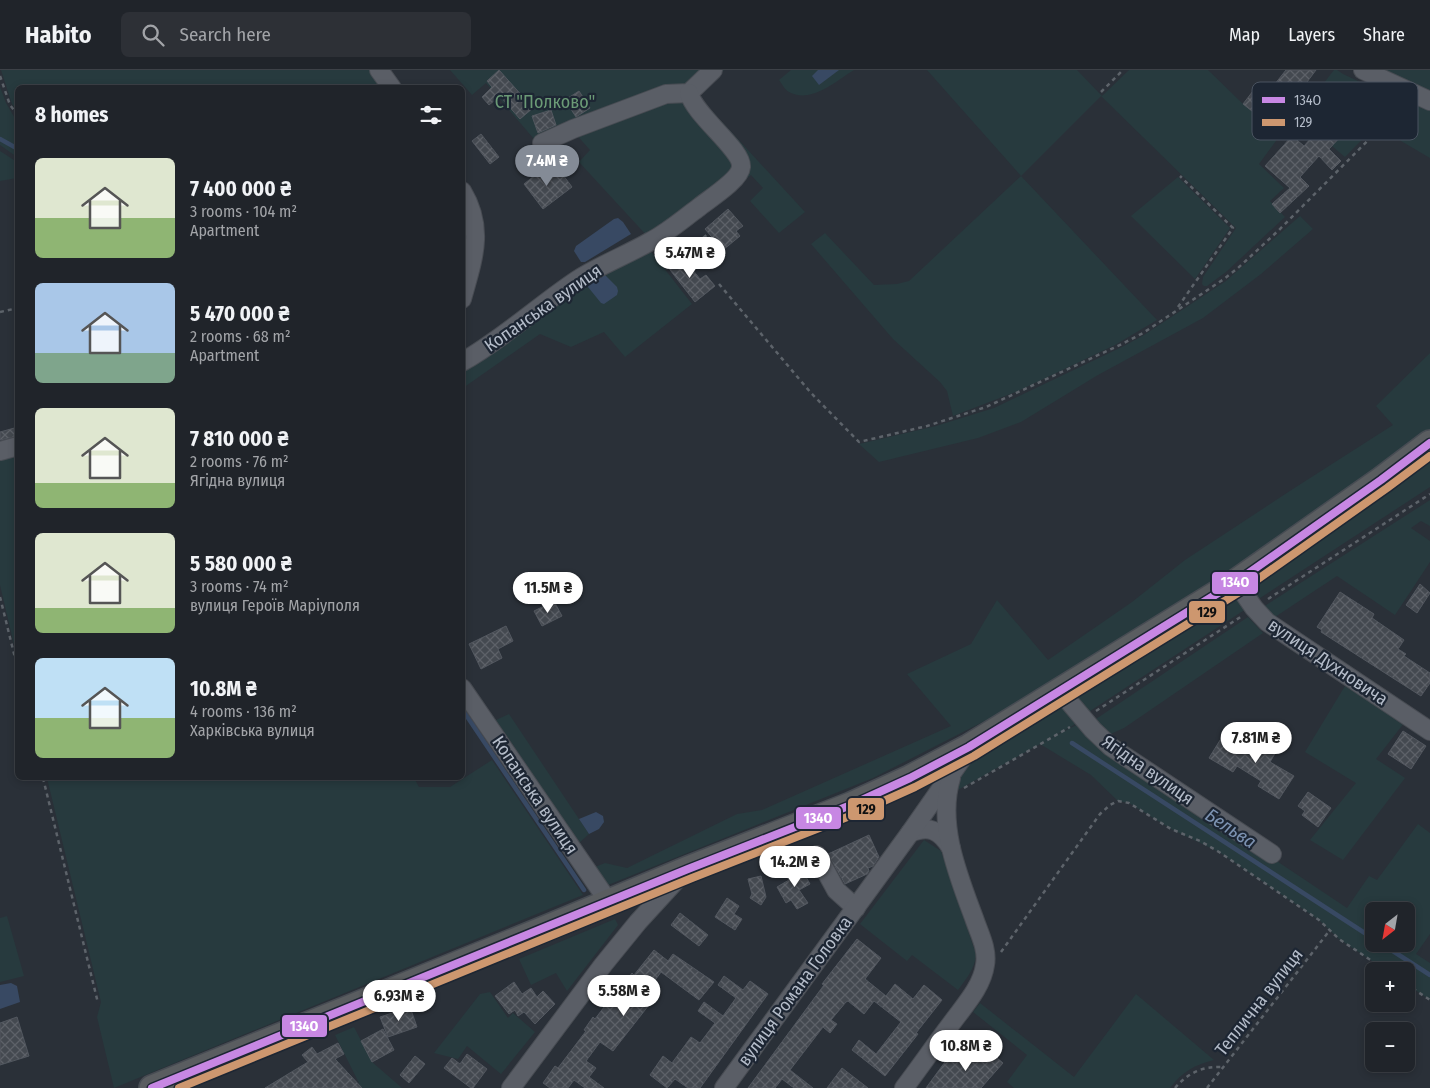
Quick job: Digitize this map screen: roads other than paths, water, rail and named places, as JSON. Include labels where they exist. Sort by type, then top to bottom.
[{"type":"highway","points":[[152,1088],[549,927],[688,868],[851,805],[910,778],[969,747],[1236,582],[1381,480],[1430,443]]},
{"type":"street","points":[[379,70],[390,85]]},
{"type":"street","points":[[542,143],[666,94],[689,93],[713,70]]},
{"type":"street","points":[[1363,70],[1389,82]]},
{"type":"street","name":"Копанська вулиця","points":[[465,360],[487,347],[577,280],[663,234],[740,173],[741,167],[738,157],[698,111],[690,99],[689,93]]},
{"type":"street","points":[[465,196],[474,215],[476,229],[476,242],[465,287]]},
{"type":"street","points":[[0,451],[15,447]]},
{"type":"street","name":"вулиця Духновича","points":[[1236,582],[1254,608],[1267,622],[1430,731]]},
{"type":"street","name":"Ягідна вулиця","points":[[1060,691],[1111,747],[1272,854]]},
{"type":"street","name":"Копанська вулиця","points":[[465,692],[608,901]]},
{"type":"street","name":"вулиця Романа Головка","points":[[724,1088],[910,833],[969,747]]},
{"type":"street","points":[[904,1088],[973,993],[986,965],[984,946],[955,864],[948,831],[949,785],[954,770]]},
{"type":"street","points":[[910,833],[919,829],[935,831],[946,840],[951,848]]},
{"type":"street","points":[[817,855],[836,890],[856,908]]},
{"type":"street","points":[[511,1088],[603,965],[638,922],[688,868]]},
{"type":"water","points":[[818,70],[839,70],[819,85],[812,76]]},
{"type":"water","points":[[618,218],[631,234],[585,262],[581,262],[574,251],[576,246]]},
{"type":"water","points":[[605,275],[617,287],[618,291],[617,295],[604,304],[601,303],[588,285]]},
{"type":"water","points":[[596,812],[603,816],[604,822],[599,829],[589,834],[579,819]]},
{"type":"water","points":[[11,983],[17,986],[20,1002],[0,1009],[0,985]]},
{"type":"waterway","points":[[0,139],[15,147]]},
{"type":"waterway","points":[[465,713],[584,890]]},
{"type":"waterway","name":"Бельва","points":[[1072,743],[1365,933]]},
{"type":"waterway","name":"Бельва","points":[[1394,952],[1430,975]]},
{"type":"park label","name":"СТ \"Полково\"","points":[[545,102]]}]
